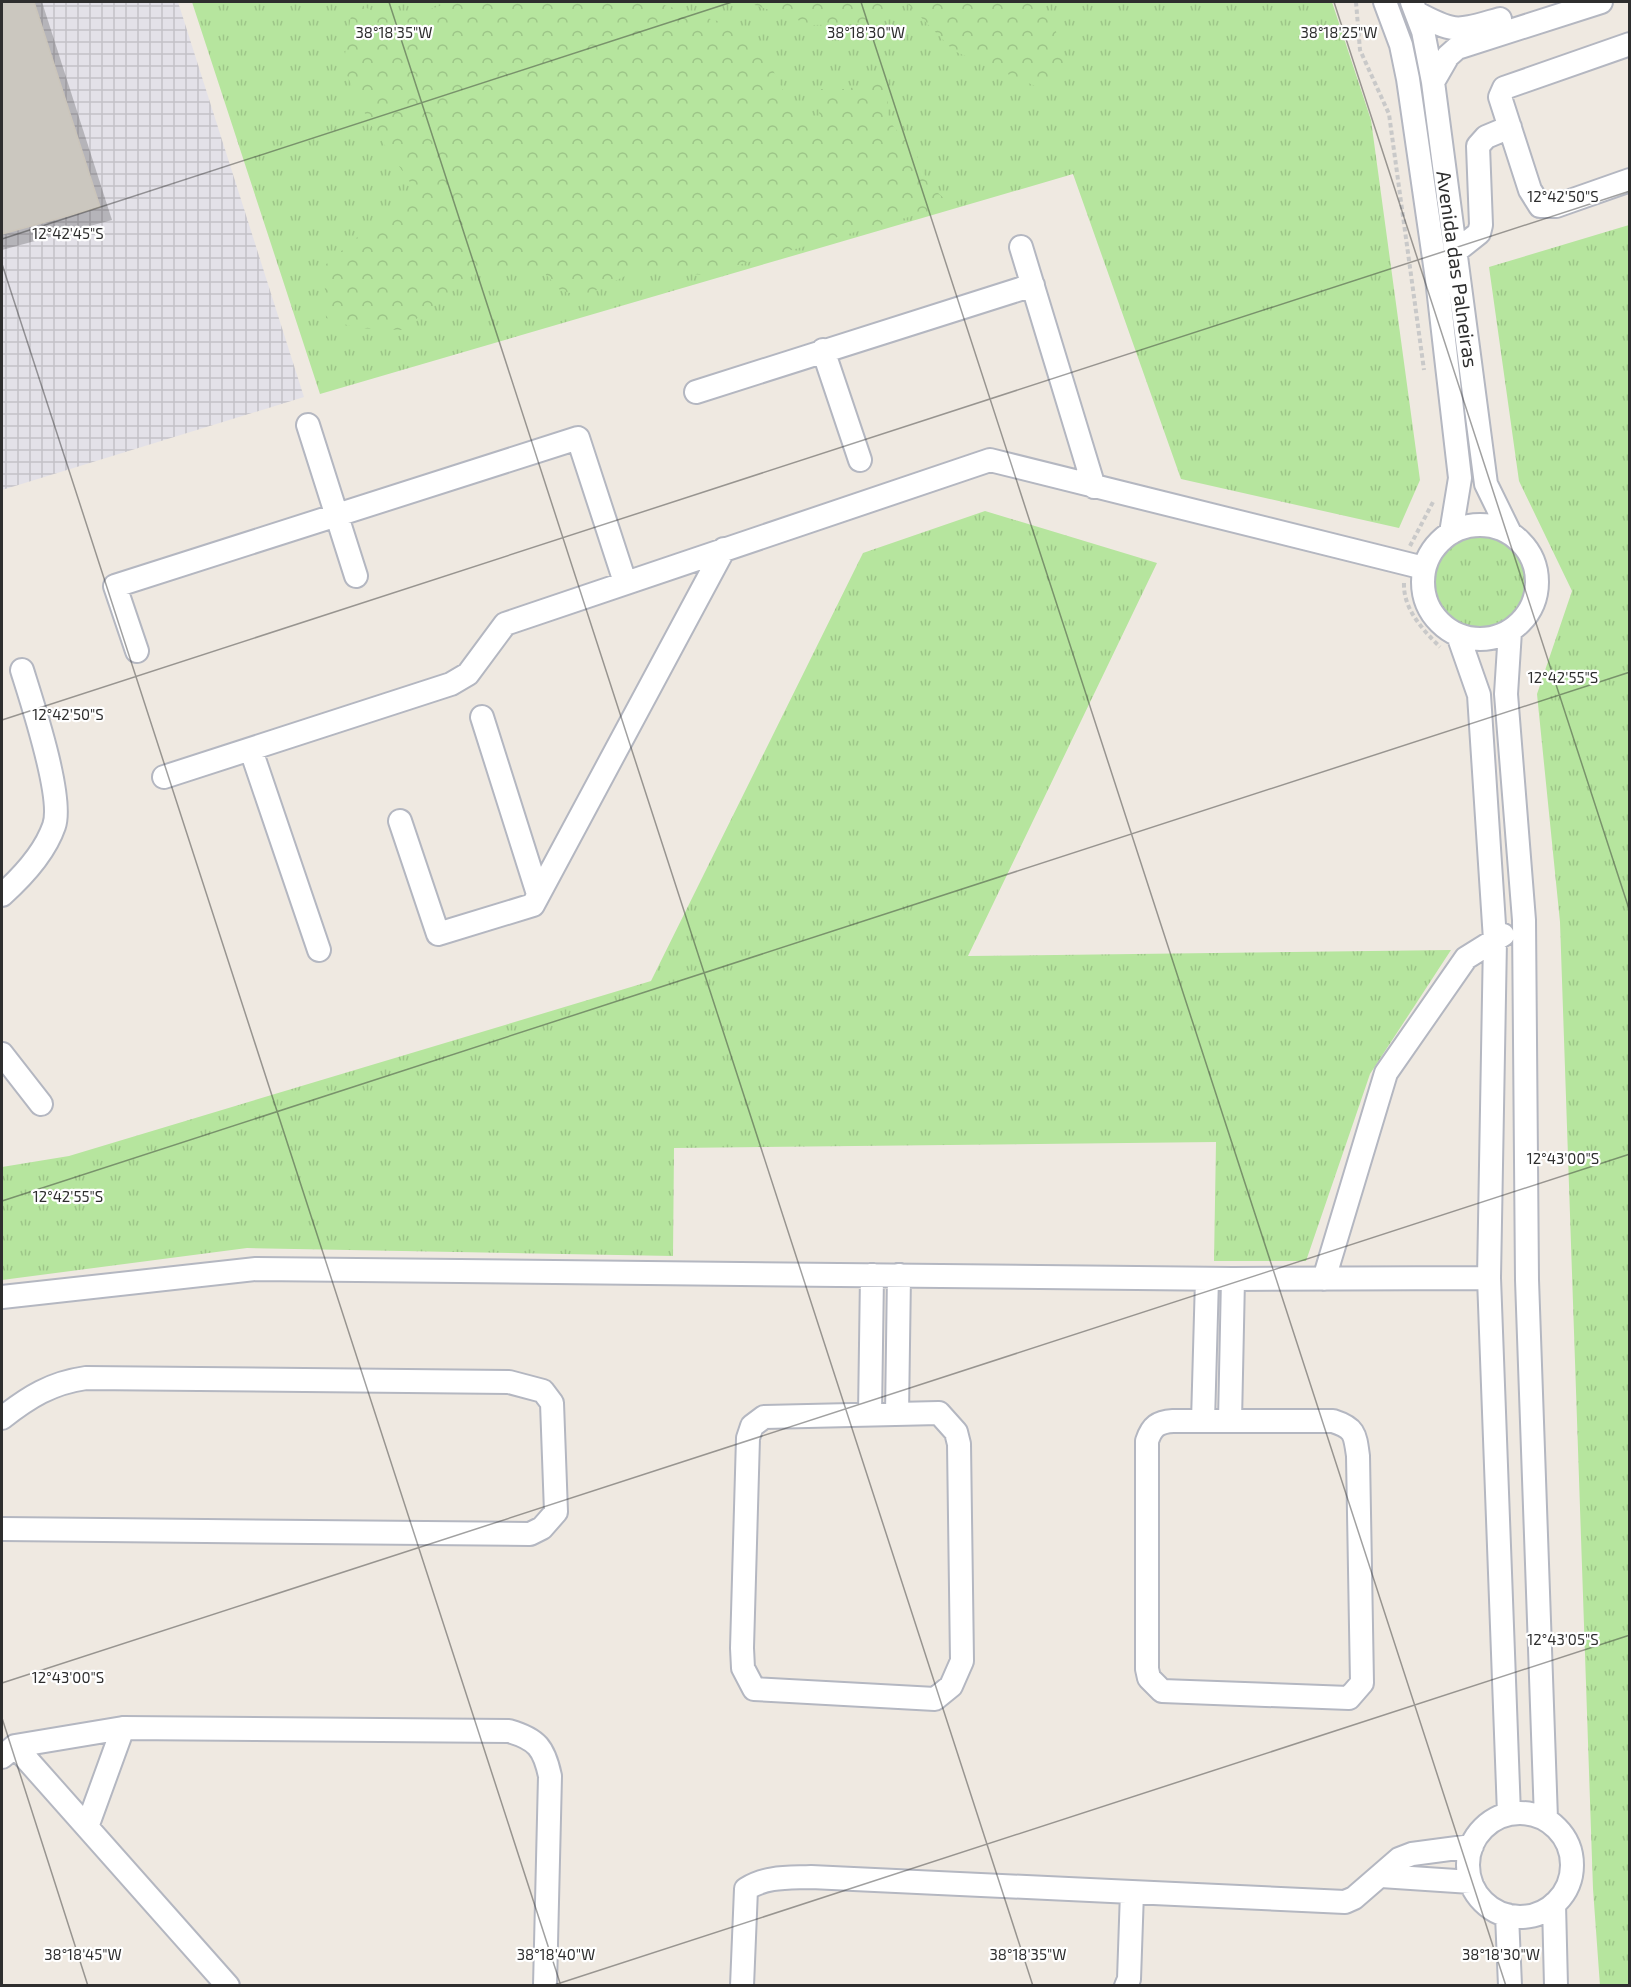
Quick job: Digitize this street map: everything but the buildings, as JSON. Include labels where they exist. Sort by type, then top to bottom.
[{"type":"street","name":"Avenida das Palneiras","points":[[1385,2],[1401,45],[1408,79],[1437,279],[1460,478],[1451,533]]},
{"type":"street","points":[[1415,7],[1446,29],[1457,30],[1556,2]]},
{"type":"street","points":[[1433,82],[1448,56],[1457,48],[1600,2]]},
{"type":"street","name":"Avenida das Palneiras","points":[[1415,7],[1433,82],[1486,484],[1510,533]]},
{"type":"street","points":[[1629,44],[1504,88],[1500,97],[1530,190],[1540,206],[1556,206],[1629,180]]},
{"type":"street","points":[[1455,252],[1479,233],[1481,225],[1478,146],[1486,137],[1510,127]]},
{"type":"street","points":[[1021,248],[1094,488]]},
{"type":"street","points":[[696,392],[1033,285]]},
{"type":"street","points":[[823,350],[860,460]]},
{"type":"street","points":[[308,425],[356,576]]},
{"type":"street","points":[[137,651],[115,586],[337,517],[578,438],[626,582]]},
{"type":"street","points":[[164,777],[450,684],[468,674],[505,624],[990,460],[1094,488],[1415,566]]},
{"type":"street","points":[[1415,566],[1451,533],[1481,525],[1510,533],[1523,544],[1532,558],[1537,574],[1537,590],[1532,606],[1523,620],[1510,631],[1494,638],[1451,643]]},
{"type":"street","points":[[400,820],[438,934],[532,904],[724,549]]},
{"type":"street","points":[[1415,566],[1433,614],[1444,626],[1479,695],[1495,940],[1489,1278],[1509,1814]]},
{"type":"street","points":[[1510,631],[1506,694],[1524,920],[1527,1280],[1546,1819]]},
{"type":"street","points":[[2,895],[18,881],[54,825],[56,808],[46,749],[22,670]]},
{"type":"street","points":[[482,717],[538,894]]},
{"type":"street","points":[[251,750],[319,950]]},
{"type":"street","points":[[1324,1279],[1386,1073],[1467,958],[1524,920]]},
{"type":"street","points":[[2,1054],[41,1104]]},
{"type":"street","points":[[2,1298],[256,1269],[1207,1279],[1489,1278]]},
{"type":"street","points":[[870,1414],[872,1275]]},
{"type":"street","points":[[897,1414],[899,1275]]},
{"type":"street","points":[[1203,1421],[1207,1279]]},
{"type":"street","points":[[1230,1421],[1233,1279]]},
{"type":"street","points":[[2,1418],[33,1394],[57,1383],[86,1378],[509,1382],[543,1391],[552,1403],[556,1512],[542,1528],[530,1534],[2,1529]]},
{"type":"street","points":[[939,1413],[956,1432],[959,1444],[962,1662],[951,1686],[935,1699],[754,1689],[743,1668],[742,1648],[748,1438],[752,1426],[764,1417],[870,1414],[939,1413]]},
{"type":"street","points":[[1203,1421],[1333,1421],[1348,1426],[1354,1433],[1358,1456],[1362,1683],[1349,1698],[1162,1691],[1149,1678],[1147,1669],[1147,1441],[1151,1429],[1160,1422],[1203,1421]]},
{"type":"street","points":[[8,1751],[123,1728],[510,1731],[529,1737],[546,1757],[550,1776],[545,1986]]},
{"type":"street","points":[[87,1827],[123,1728]]},
{"type":"street","points":[[8,1751],[87,1827],[228,1986]]},
{"type":"street","points":[[1509,1814],[1534,1815],[1546,1819],[1564,1836],[1572,1859],[1569,1884],[1554,1904],[1532,1915],[1507,1915],[1485,1903],[1471,1882],[1469,1858],[1472,1846],[1487,1826],[1509,1814]]},
{"type":"street","points":[[742,1986],[746,1889],[758,1882],[775,1878],[1131,1892],[1335,1903],[1353,1898],[1399,1859],[1412,1854],[1472,1846]]},
{"type":"street","points":[[1381,1876],[1471,1882]]},
{"type":"street","points":[[1126,1986],[1129,1979],[1131,1892]]},
{"type":"street","points":[[1554,1904],[1556,1986]]},
{"type":"street","points":[[1507,1915],[1510,1986]]},
{"type":"path","points":[[1356,2],[1360,50],[1389,114],[1425,378]]},
{"type":"path","points":[[1433,500],[1431,509],[1409,548],[1415,566],[1404,589],[1417,624],[1451,643]]},
{"type":"shaded area","points":[[2,2],[178,2],[304,397],[2,490]]},
{"type":"green space","points":[[192,2],[1332,2],[1371,120],[1420,480],[1399,528],[1181,479],[1073,174],[320,394]]},
{"type":"green space","points":[[353,2],[396,21],[451,2],[654,2],[724,23],[769,62],[791,107],[820,121],[817,89],[846,89],[888,80],[888,120],[916,153],[928,184],[947,201],[937,209],[703,275],[641,268],[583,297],[560,290],[540,268],[476,273],[402,330],[356,328],[326,318],[324,266],[362,233],[418,194],[369,122],[343,67]]},
{"type":"green space","points":[[746,2],[901,2],[879,24],[812,25]]},
{"type":"green space","points":[[906,2],[1043,2],[1055,28],[1066,65],[1049,92],[954,51]]},
{"type":"green space","points":[[1629,225],[1630,1985],[1600,1986],[1593,1889],[1560,922],[1537,694],[1572,591],[1519,481],[1489,267]]},
{"type":"green space","points":[[985,511],[1157,563],[968,956],[1451,950],[1370,1074],[1306,1261],[1214,1261],[1216,1142],[674,1148],[673,1256],[247,1248],[2,1280],[2,1167],[69,1156],[651,981],[863,553]]},
{"type":"green space","points":[[1481,535],[1499,539],[1515,549],[1525,565],[1529,583],[1525,601],[1515,617],[1499,627],[1481,631],[1463,627],[1447,617],[1437,601],[1433,583],[1437,565],[1447,549],[1463,539]]}]
